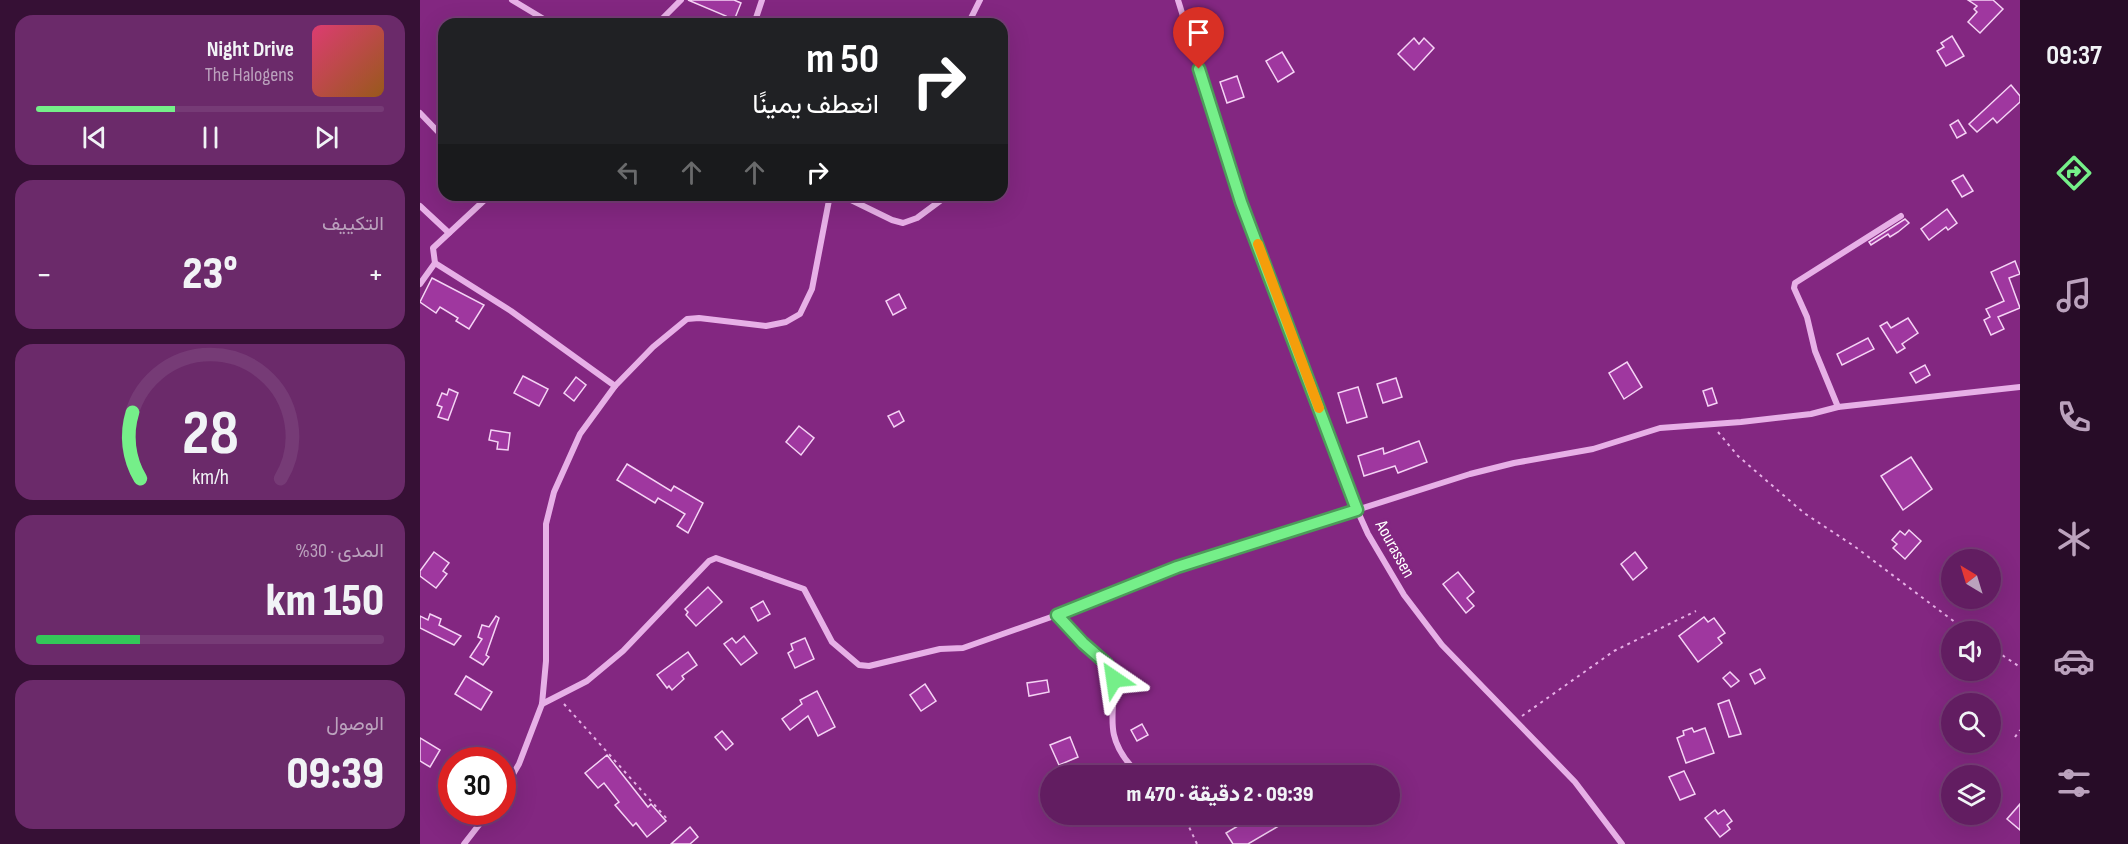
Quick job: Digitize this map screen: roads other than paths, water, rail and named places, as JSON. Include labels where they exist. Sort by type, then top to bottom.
[{"type":"street","points":[[512,0],[542,18]]},
{"type":"street","points":[[663,18],[681,0]]},
{"type":"street","points":[[756,18],[762,0]]},
{"type":"street","points":[[971,18],[980,0]]},
{"type":"street","name":"Aourassen","points":[[1178,0],[1241,202],[1357,510],[1380,554],[1416,612],[1442,645],[1514,722],[1575,782],[1622,844]]},
{"type":"street","points":[[420,113],[438,132]]},
{"type":"street","points":[[420,284],[435,263],[433,248],[484,201]]},
{"type":"street","points":[[516,769],[542,704],[546,661],[546,524],[554,492],[580,434],[615,386],[653,347],[687,320],[699,318],[766,326],[786,322],[800,315],[812,289],[829,201]]},
{"type":"street","points":[[853,201],[903,223],[917,218],[940,201]]},
{"type":"street","points":[[420,206],[449,233]]},
{"type":"street","points":[[1838,407],[1815,351],[1807,317],[1794,288],[1795,283],[1901,216]]},
{"type":"street","points":[[435,263],[511,311],[615,386]]},
{"type":"street","points":[[542,704],[587,681],[623,651],[701,568],[716,558],[804,589],[832,642],[859,665],[869,666],[940,649],[963,648],[1057,615],[1177,567],[1470,474],[1514,463],[1593,449],[1660,428],[1811,414],[1838,407],[2020,387]]},
{"type":"street","points":[[1057,615],[1111,669],[1114,679],[1111,718],[1113,732],[1118,750],[1130,765]]},
{"type":"street","points":[[466,843],[479,825]]}]
